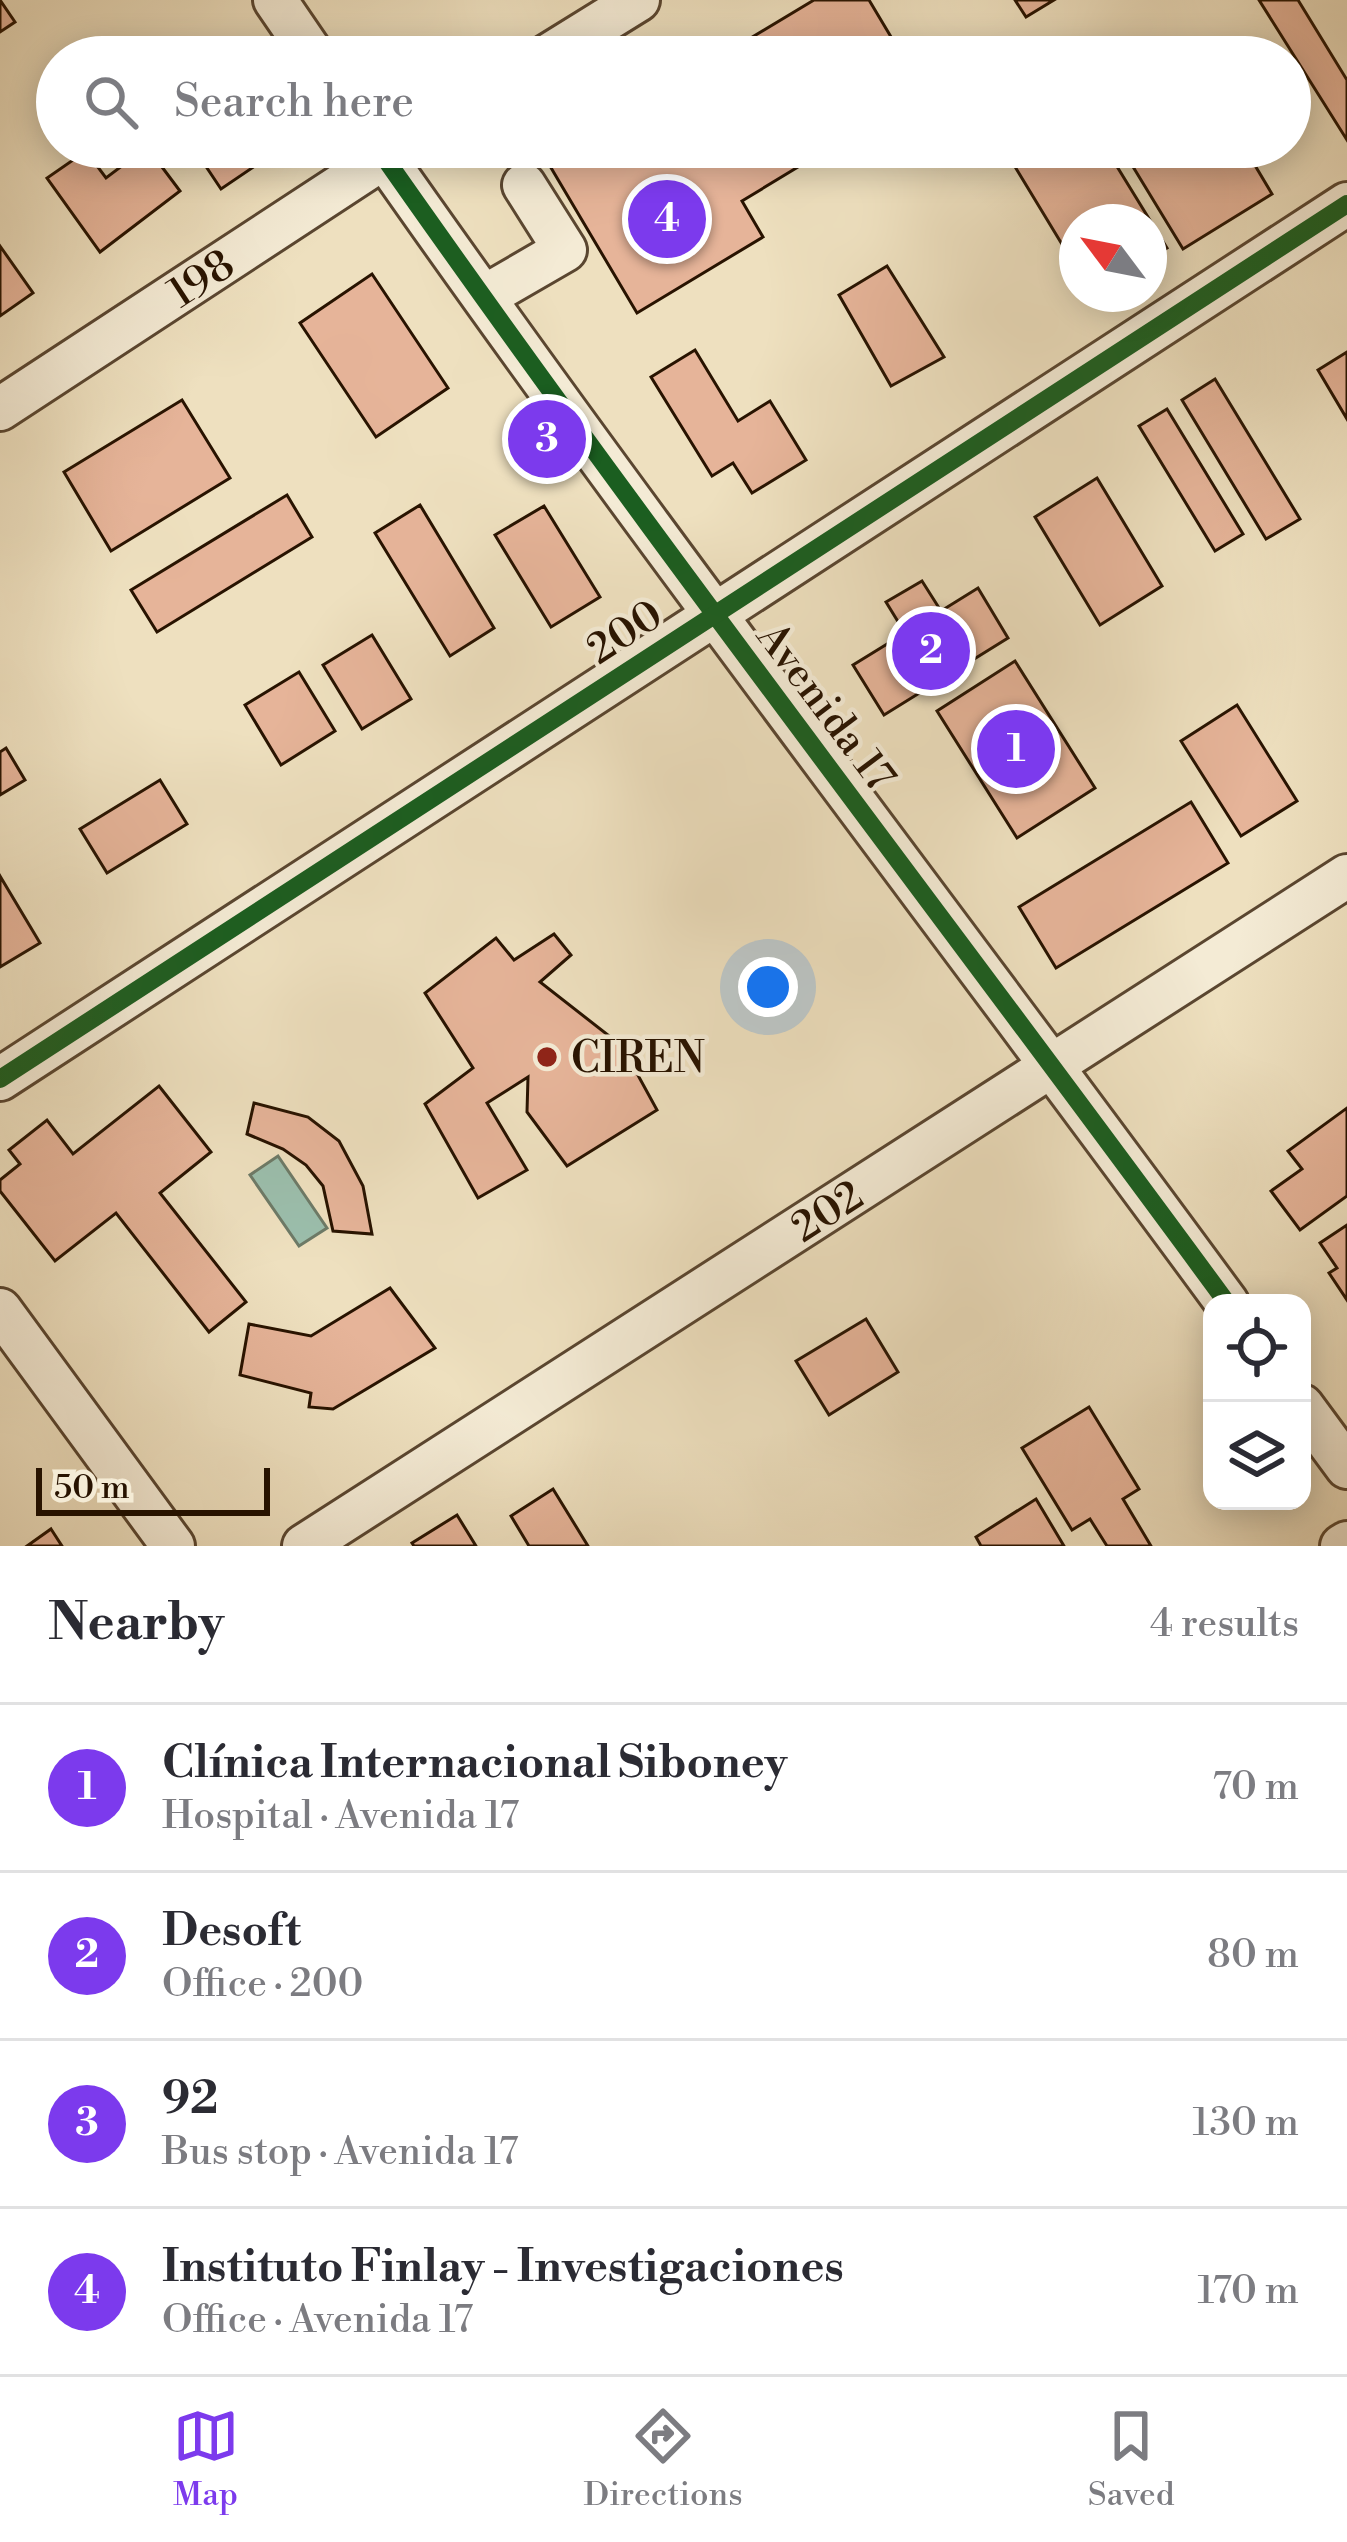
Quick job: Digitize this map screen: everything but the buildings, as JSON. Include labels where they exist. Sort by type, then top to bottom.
[{"type":"street","points":[[275,0],[300,36]]},
{"type":"street","points":[[580,36],[638,0]]},
{"type":"street","name":"198","points":[[0,409],[360,168]]},
{"type":"street","name":"Avenida 17","points":[[399,168],[484,297],[714,616],[1220,1294]]},
{"type":"street","points":[[484,297],[565,250],[524,185]]},
{"type":"street","name":"200","points":[[0,1079],[1347,204]]},
{"type":"street","name":"202","points":[[304,1546],[1345,880]]},
{"type":"street","points":[[0,1310],[172,1546]]},
{"type":"street","points":[[1311,1418],[1347,1467]]},
{"type":"shaded area","points":[[278,1156],[327,1228],[299,1246],[250,1175]]},
{"type":"cycle path","points":[[392,168],[692,583],[1220,1294]]},
{"type":"cycle path","points":[[0,1079],[1347,204]]},
{"type":"place","name":"Instituto Finlay - Investigaciones","points":[[667,219]]},
{"type":"place","name":"92","points":[[547,439]]},
{"type":"place","name":"Desoft","points":[[931,651]]},
{"type":"place","name":"Clínica Internacional Siboney","points":[[1016,749]]},
{"type":"place","name":"CIREN","points":[[547,1057]]}]
